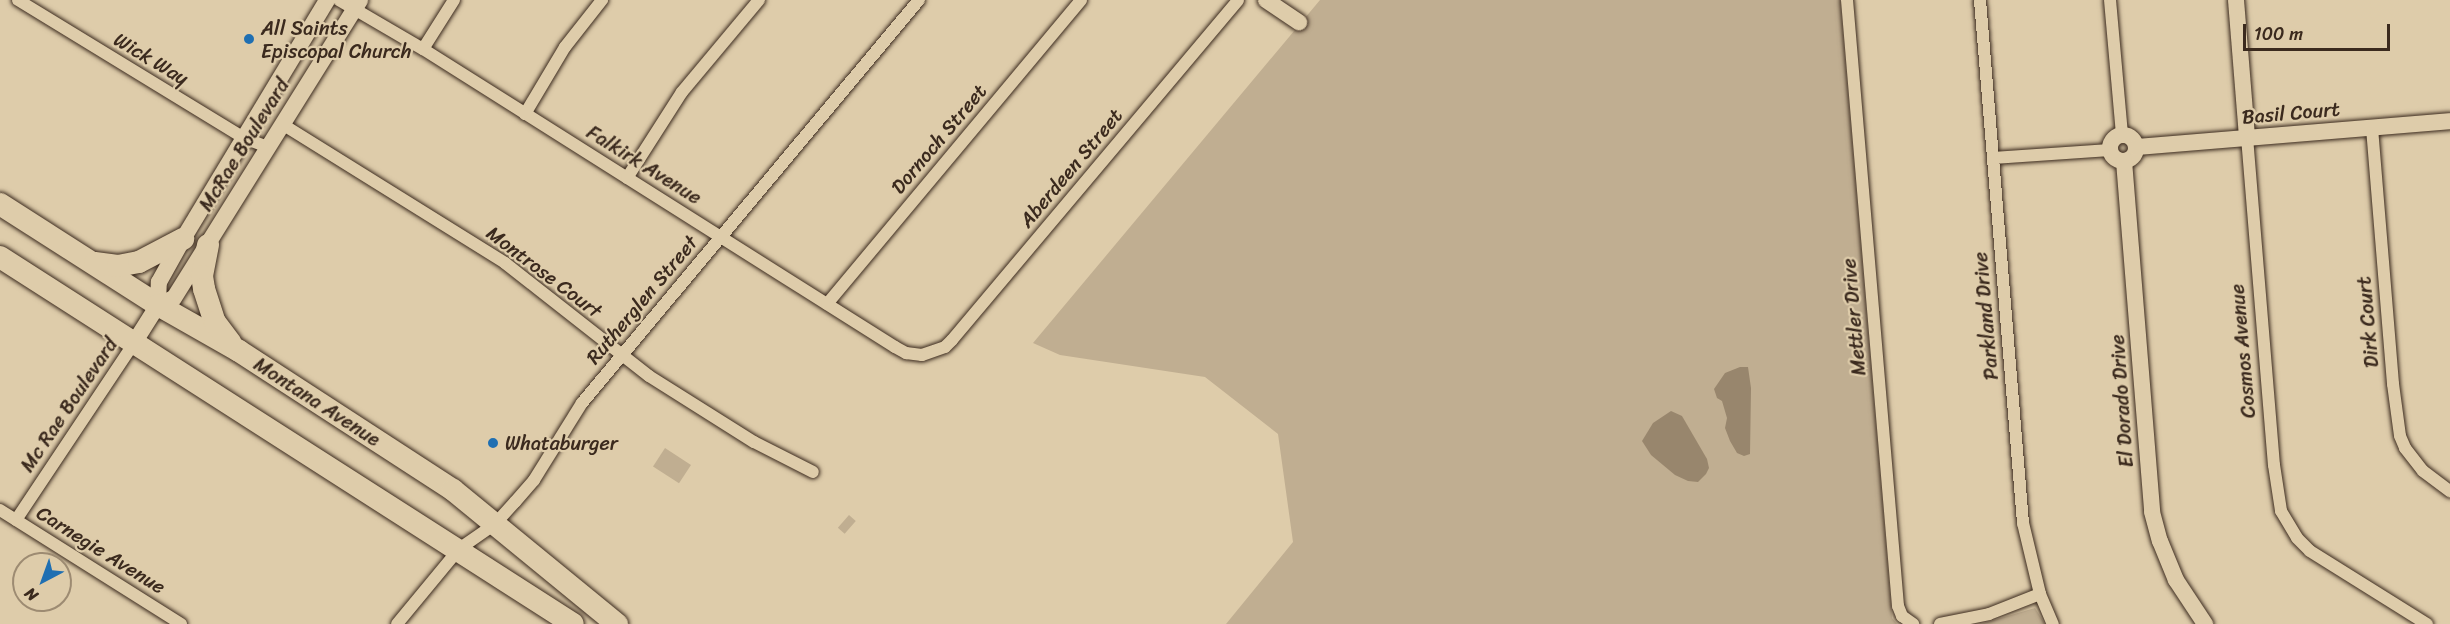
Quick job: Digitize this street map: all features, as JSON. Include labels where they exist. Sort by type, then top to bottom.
[{"type":"highway","name":"Montana Avenue","points":[[0,204],[158,305],[239,351],[453,490],[617,624]]},
{"type":"highway","points":[[93,263],[118,266],[139,262],[183,239]]},
{"type":"highway","points":[[208,245],[202,276],[208,305],[220,330],[239,351]]},
{"type":"highway","points":[[0,257],[573,624]]},
{"type":"street","name":"McRae Boulevard","points":[[134,343],[158,305],[159,282],[183,239],[327,0]]},
{"type":"street","name":"Falkirk Avenue","points":[[339,0],[357,4],[525,114],[906,353],[929,354]]},
{"type":"street","points":[[423,49],[454,0]]},
{"type":"street","points":[[525,114],[565,47],[602,0]]},
{"type":"street","points":[[627,178],[682,92],[759,0]]},
{"type":"street","name":"Rutherglen Street","points":[[397,624],[459,549],[495,524],[534,480],[582,403],[919,0]]},
{"type":"street","name":"Dornoch Street","points":[[826,304],[1081,0]]},
{"type":"street","name":"Aberdeen Street","points":[[929,354],[945,347],[952,340],[1238,0]]},
{"type":"street","points":[[1266,0],[1299,22]]},
{"type":"street","name":"Mettler Drive","points":[[1847,0],[1898,606],[1902,616],[1913,624]]},
{"type":"street","name":"Parkland Drive","points":[[1980,0],[2023,523],[2040,594],[2053,624]]},
{"type":"street","points":[[2110,0],[2122,135]]},
{"type":"street","name":"Cosmos Avenue","points":[[2236,0],[2273,453],[2281,511],[2297,538],[2310,551],[2427,624]]},
{"type":"street","name":"Wick Way","points":[[27,2],[244,138],[267,147]]},
{"type":"street","name":"McRae Boulevard","points":[[158,305],[174,298],[357,4]]},
{"type":"street","name":"Basil Court","points":[[2136,147],[2450,122]]},
{"type":"street","name":"Montrose Court","points":[[282,124],[505,263],[621,355],[754,442],[813,472]]},
{"type":"street","name":"Dirk Court","points":[[2372,128],[2398,429],[2405,448],[2413,460],[2433,480],[2450,491]]},
{"type":"street","points":[[2122,135],[2132,138],[2136,147],[2133,157],[2124,161],[2115,158],[2110,150],[2113,139],[2122,135]]},
{"type":"street","points":[[1993,158],[2110,150]]},
{"type":"street","name":"El Dorado Drive","points":[[2124,161],[2152,512],[2160,542],[2176,580],[2205,624]]},
{"type":"street","name":"Mc Rae Boulevard","points":[[16,519],[134,343]]},
{"type":"street","name":"Carnegie Avenue","points":[[0,510],[182,624]]},
{"type":"street","points":[[1940,624],[1989,614],[2040,594]]},
{"type":"shaded area","points":[[1320,0],[1840,0],[1892,618],[1897,624],[1226,624],[1293,542],[1278,434],[1205,377],[1060,355],[1033,343]]},
{"type":"shaded area","points":[[1740,367],[1748,367],[1751,388],[1750,454],[1744,456],[1737,453],[1730,441],[1725,428],[1727,418],[1722,401],[1717,398],[1714,389],[1725,373]]},
{"type":"shaded area","points":[[1671,411],[1682,416],[1707,459],[1709,468],[1698,482],[1688,481],[1675,475],[1651,455],[1642,441],[1653,423]]},
{"type":"shaded area","points":[[665,448],[691,465],[679,483],[653,466]]},
{"type":"shaded area","points":[[849,515],[856,521],[845,534],[838,528]]},
{"type":"shaded area","points":[[2035,608],[2045,624],[1979,624],[1984,623]]},
{"type":"place","name":"All Saints Episcopal Church","points":[[249,39]]},
{"type":"place","name":"Whataburger","points":[[493,443]]}]
